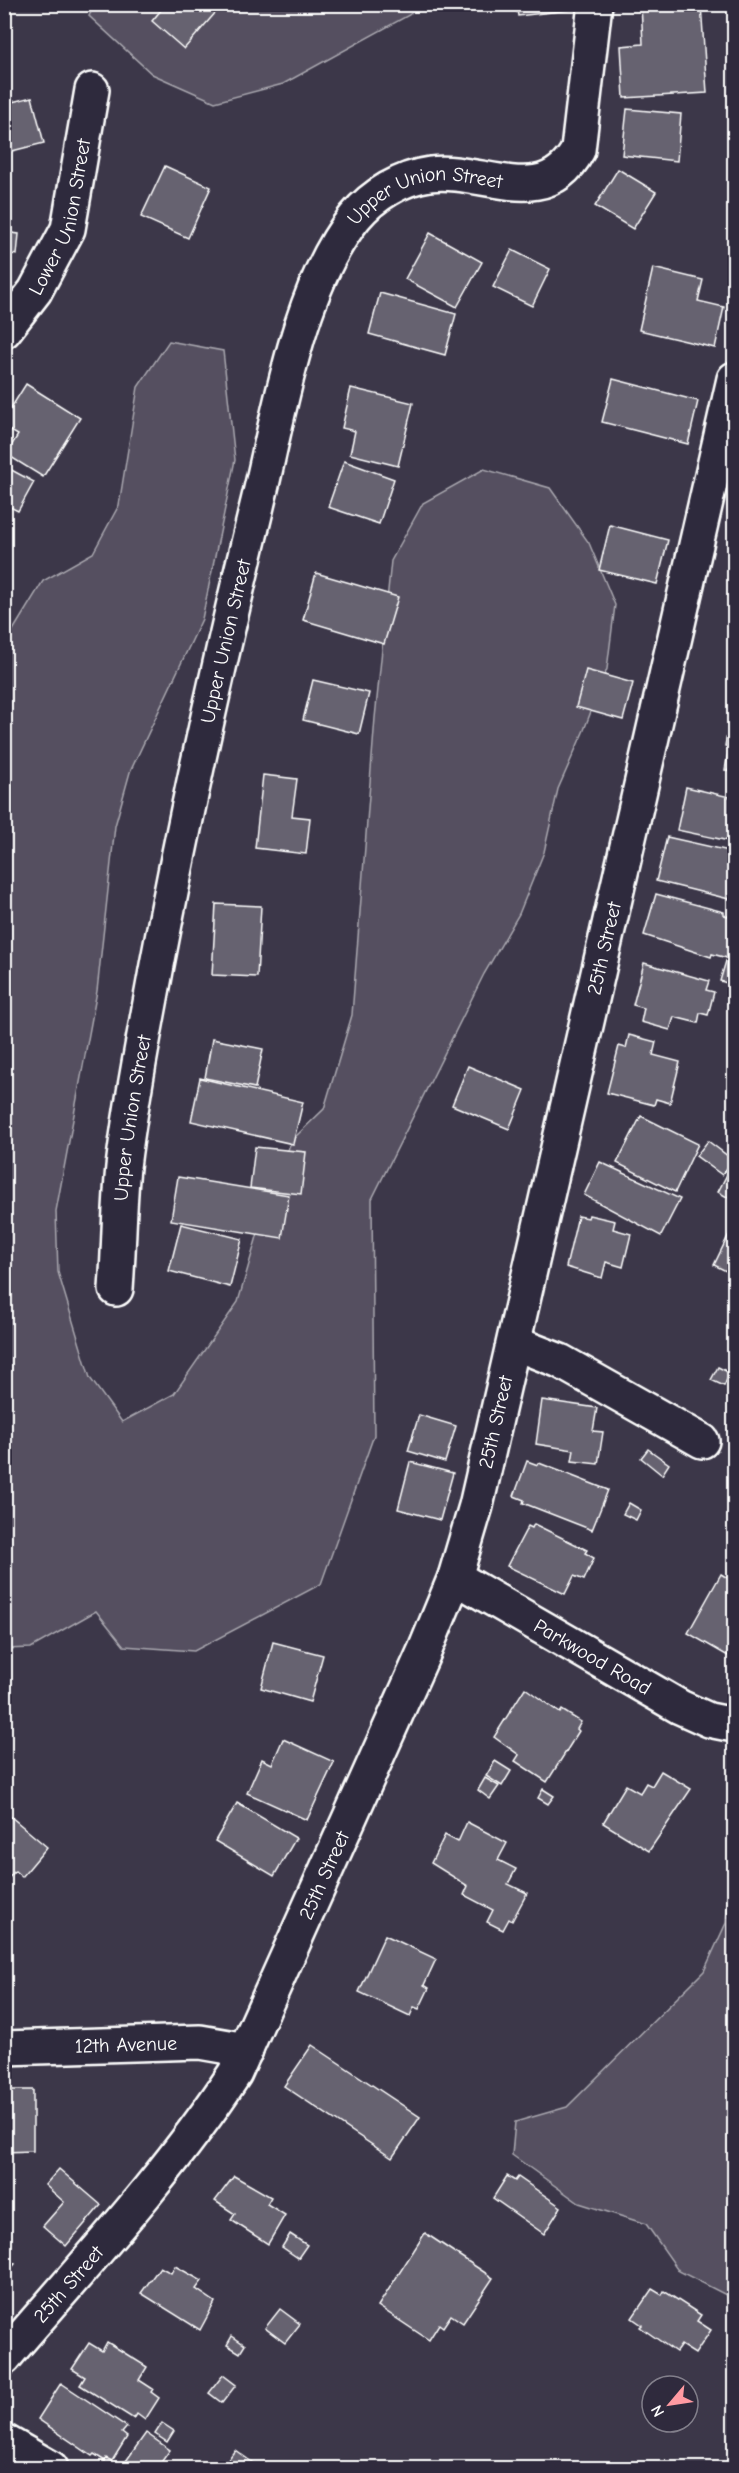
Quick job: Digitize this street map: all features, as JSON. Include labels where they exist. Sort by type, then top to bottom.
[{"type":"street","name":"Upper Union Street","points":[[116,1289],[126,1147],[175,868],[222,650],[288,375],[308,307],[323,271],[355,217],[373,199],[390,187],[431,174],[453,174],[502,182],[531,183],[554,177],[570,166],[578,150],[596,4]]},
{"type":"street","name":"Lower Union Street","points":[[4,331],[34,291],[68,229],[92,90]]},
{"type":"street","name":"25th Street","points":[[4,2358],[206,2115],[235,2073],[425,1650],[455,1577],[476,1506],[735,379]]},
{"type":"street","points":[[514,1343],[560,1361],[702,1441]]},
{"type":"street","name":"Parkwood Road","points":[[455,1577],[680,1707],[709,1720],[735,1725]]},
{"type":"street","name":"12th Avenue","points":[[4,2048],[200,2042],[246,2050]]},
{"type":"street","points":[[4,2441],[51,2469]]},
{"type":"shaded area","points":[[95,4],[419,5],[409,15],[283,84],[215,102],[152,74],[89,16]]},
{"type":"shaded area","points":[[169,341],[223,351],[235,460],[202,619],[130,772],[115,826],[97,991],[56,1211],[58,1272],[90,1378],[122,1422],[174,1394],[238,1302],[269,1195],[292,1140],[324,1109],[352,1015],[375,718],[391,561],[423,503],[484,469],[550,488],[589,543],[615,605],[607,669],[558,789],[544,852],[519,914],[484,974],[372,1199],[374,1435],[321,1584],[194,1651],[124,1646],[96,1611],[31,1648],[5,1649],[4,645],[43,581],[93,553],[119,505],[138,387]]},
{"type":"shaded area","points":[[734,1861],[734,2299],[679,2271],[646,2224],[579,2203],[512,2155],[515,2122],[567,2107],[704,1971],[726,1923],[730,1872]]},
{"type":"building","points":[[166,4],[223,4],[184,49],[152,21]]},
{"type":"building","points":[[516,4],[568,4],[569,10],[518,16]]},
{"type":"building","points":[[641,4],[701,4],[707,93],[624,98],[621,46],[643,44]]},
{"type":"building","points":[[32,97],[44,143],[4,153],[4,104]]},
{"type":"building","points":[[627,109],[681,114],[677,161],[622,155]]},
{"type":"building","points":[[165,166],[211,187],[188,238],[141,217]]},
{"type":"building","points":[[618,169],[656,192],[633,229],[595,206]]},
{"type":"building","points":[[4,232],[19,234],[17,255],[4,253]]},
{"type":"building","points":[[430,233],[482,262],[457,307],[405,279]]},
{"type":"building","points":[[512,250],[550,269],[532,306],[493,287]]},
{"type":"building","points":[[653,268],[703,280],[698,301],[724,307],[715,348],[639,330]]},
{"type":"building","points":[[380,293],[456,314],[445,355],[369,334]]},
{"type":"building","points":[[613,379],[698,401],[688,444],[602,422]]},
{"type":"building","points":[[26,384],[80,418],[43,477],[6,454],[18,435],[4,427],[4,419]]},
{"type":"building","points":[[351,388],[413,403],[398,466],[350,454],[355,431],[342,428]]},
{"type":"building","points":[[344,461],[394,479],[379,524],[328,507]]},
{"type":"building","points":[[4,466],[34,482],[18,511],[4,504]]},
{"type":"building","points":[[610,525],[668,540],[657,584],[599,570]]},
{"type":"building","points":[[316,573],[398,597],[384,644],[303,620]]},
{"type":"building","points":[[586,670],[633,683],[623,720],[576,707]]},
{"type":"building","points":[[313,680],[369,693],[359,734],[303,720]]},
{"type":"building","points":[[729,722],[734,723],[734,771],[725,770],[729,747],[725,746]]},
{"type":"building","points":[[263,775],[297,779],[292,816],[310,818],[306,854],[255,848]]},
{"type":"building","points":[[686,787],[734,798],[734,842],[677,830]]},
{"type":"building","points":[[667,837],[734,852],[729,877],[734,877],[729,899],[656,881]]},
{"type":"building","points":[[656,894],[724,912],[724,915],[734,918],[734,948],[731,959],[712,954],[711,957],[644,935]]},
{"type":"building","points":[[216,904],[261,906],[257,977],[212,975]]},
{"type":"building","points":[[726,961],[734,964],[734,985],[720,981]]},
{"type":"building","points":[[644,963],[709,981],[706,990],[714,992],[708,1015],[700,1013],[698,1023],[674,1017],[670,1030],[641,1022],[644,1008],[633,1005]]},
{"type":"building","points":[[629,1035],[656,1042],[653,1055],[680,1062],[670,1103],[656,1099],[654,1105],[607,1093],[619,1046],[626,1048]]},
{"type":"building","points":[[212,1039],[263,1049],[255,1088],[205,1078]]},
{"type":"building","points":[[468,1066],[525,1090],[509,1129],[452,1105]]},
{"type":"building","points":[[200,1078],[303,1102],[293,1144],[191,1121]]},
{"type":"building","points":[[641,1116],[698,1144],[675,1192],[617,1163]]},
{"type":"building","points":[[708,1141],[733,1160],[722,1175],[696,1156]]},
{"type":"building","points":[[255,1147],[306,1152],[301,1194],[250,1188]]},
{"type":"building","points":[[600,1162],[680,1199],[661,1236],[584,1195]]},
{"type":"building","points":[[734,1164],[734,1201],[718,1192]]},
{"type":"building","points":[[178,1177],[289,1195],[282,1238],[171,1220]]},
{"type":"building","points":[[589,1215],[615,1221],[613,1229],[631,1234],[623,1267],[606,1262],[602,1278],[566,1267],[578,1216],[588,1218]]},
{"type":"building","points":[[181,1224],[242,1239],[230,1287],[169,1271]]},
{"type":"building","points":[[732,1228],[734,1229],[734,1275],[714,1265]]},
{"type":"building","points":[[718,1367],[730,1373],[724,1386],[711,1380]]},
{"type":"building","points":[[542,1400],[597,1408],[593,1431],[603,1432],[598,1464],[572,1461],[574,1450],[536,1444]]},
{"type":"building","points":[[419,1415],[456,1426],[445,1462],[408,1451]]},
{"type":"building","points":[[648,1449],[669,1464],[662,1475],[641,1458]]},
{"type":"building","points":[[527,1461],[538,1465],[539,1463],[608,1490],[592,1530],[523,1503],[524,1500],[514,1496]]},
{"type":"building","points":[[410,1462],[453,1473],[440,1520],[398,1509]]},
{"type":"building","points":[[629,1503],[641,1510],[636,1520],[623,1514]]},
{"type":"building","points":[[534,1524],[587,1550],[585,1553],[594,1558],[584,1580],[574,1576],[565,1594],[507,1566],[528,1526],[532,1528]]},
{"type":"building","points":[[721,1574],[734,1582],[734,1644],[728,1656],[688,1633]]},
{"type":"building","points":[[273,1642],[323,1655],[310,1702],[261,1688]]},
{"type":"building","points":[[525,1688],[560,1713],[562,1710],[581,1722],[577,1729],[579,1731],[547,1782],[515,1761],[519,1755],[494,1737]]},
{"type":"building","points":[[283,1739],[334,1762],[307,1820],[247,1793],[262,1759],[272,1764]]},
{"type":"building","points":[[495,1761],[511,1771],[502,1786],[486,1776]]},
{"type":"building","points":[[661,1771],[691,1789],[649,1851],[603,1823],[626,1785],[640,1793],[646,1783],[652,1786]]},
{"type":"building","points":[[485,1778],[499,1786],[490,1799],[478,1790]]},
{"type":"building","points":[[543,1789],[554,1796],[548,1804],[538,1798]]},
{"type":"building","points":[[237,1803],[296,1838],[274,1876],[215,1841]]},
{"type":"building","points":[[4,1811],[47,1847],[22,1877],[15,1871],[4,1883]]},
{"type":"building","points":[[467,1822],[507,1843],[498,1860],[516,1869],[508,1884],[527,1893],[512,1921],[509,1919],[503,1930],[487,1922],[493,1910],[464,1895],[468,1886],[431,1863],[445,1835],[458,1842]]},
{"type":"building","points":[[385,1935],[436,1959],[424,1985],[429,1988],[419,2009],[414,2007],[410,2016],[359,1992]]},
{"type":"building","points":[[312,2045],[420,2117],[392,2158],[284,2086]]},
{"type":"building","points":[[4,2090],[33,2090],[33,2151],[4,2152]]},
{"type":"building","points":[[59,2169],[101,2205],[66,2246],[43,2226],[64,2202],[45,2185]]},
{"type":"building","points":[[234,2176],[271,2197],[267,2204],[285,2215],[268,2244],[231,2220],[235,2214],[215,2201]]},
{"type":"building","points":[[507,2176],[515,2181],[518,2177],[561,2207],[544,2234],[493,2198]]},
{"type":"building","points":[[425,2233],[493,2278],[463,2323],[451,2315],[443,2327],[439,2324],[429,2340],[378,2306]]},
{"type":"building","points":[[290,2234],[307,2245],[298,2258],[282,2247]]},
{"type":"building","points":[[4,2256],[15,2264],[4,2277]]},
{"type":"building","points":[[175,2266],[202,2281],[196,2289],[215,2302],[200,2330],[141,2293],[160,2267],[171,2273]]},
{"type":"building","points":[[652,2289],[662,2295],[664,2291],[701,2315],[697,2321],[711,2330],[695,2354],[681,2345],[676,2352],[640,2327],[642,2325],[632,2318]]},
{"type":"building","points":[[280,2309],[300,2324],[285,2343],[265,2328]]},
{"type":"building","points":[[232,2336],[245,2345],[240,2353],[227,2345]]},
{"type":"building","points":[[107,2342],[147,2367],[139,2380],[153,2389],[151,2392],[159,2398],[145,2420],[137,2414],[134,2419],[80,2385],[85,2377],[72,2369],[89,2343],[102,2351]]},
{"type":"building","points":[[223,2375],[236,2385],[222,2403],[209,2393]]},
{"type":"building","points":[[61,2383],[127,2427],[122,2433],[127,2437],[112,2461],[106,2458],[105,2461],[94,2454],[92,2456],[38,2419]]},
{"type":"building","points":[[162,2423],[174,2431],[167,2442],[155,2434]]},
{"type":"building","points":[[146,2433],[170,2450],[157,2468],[121,2468]]},
{"type":"building","points":[[235,2450],[260,2468],[223,2467]]}]
